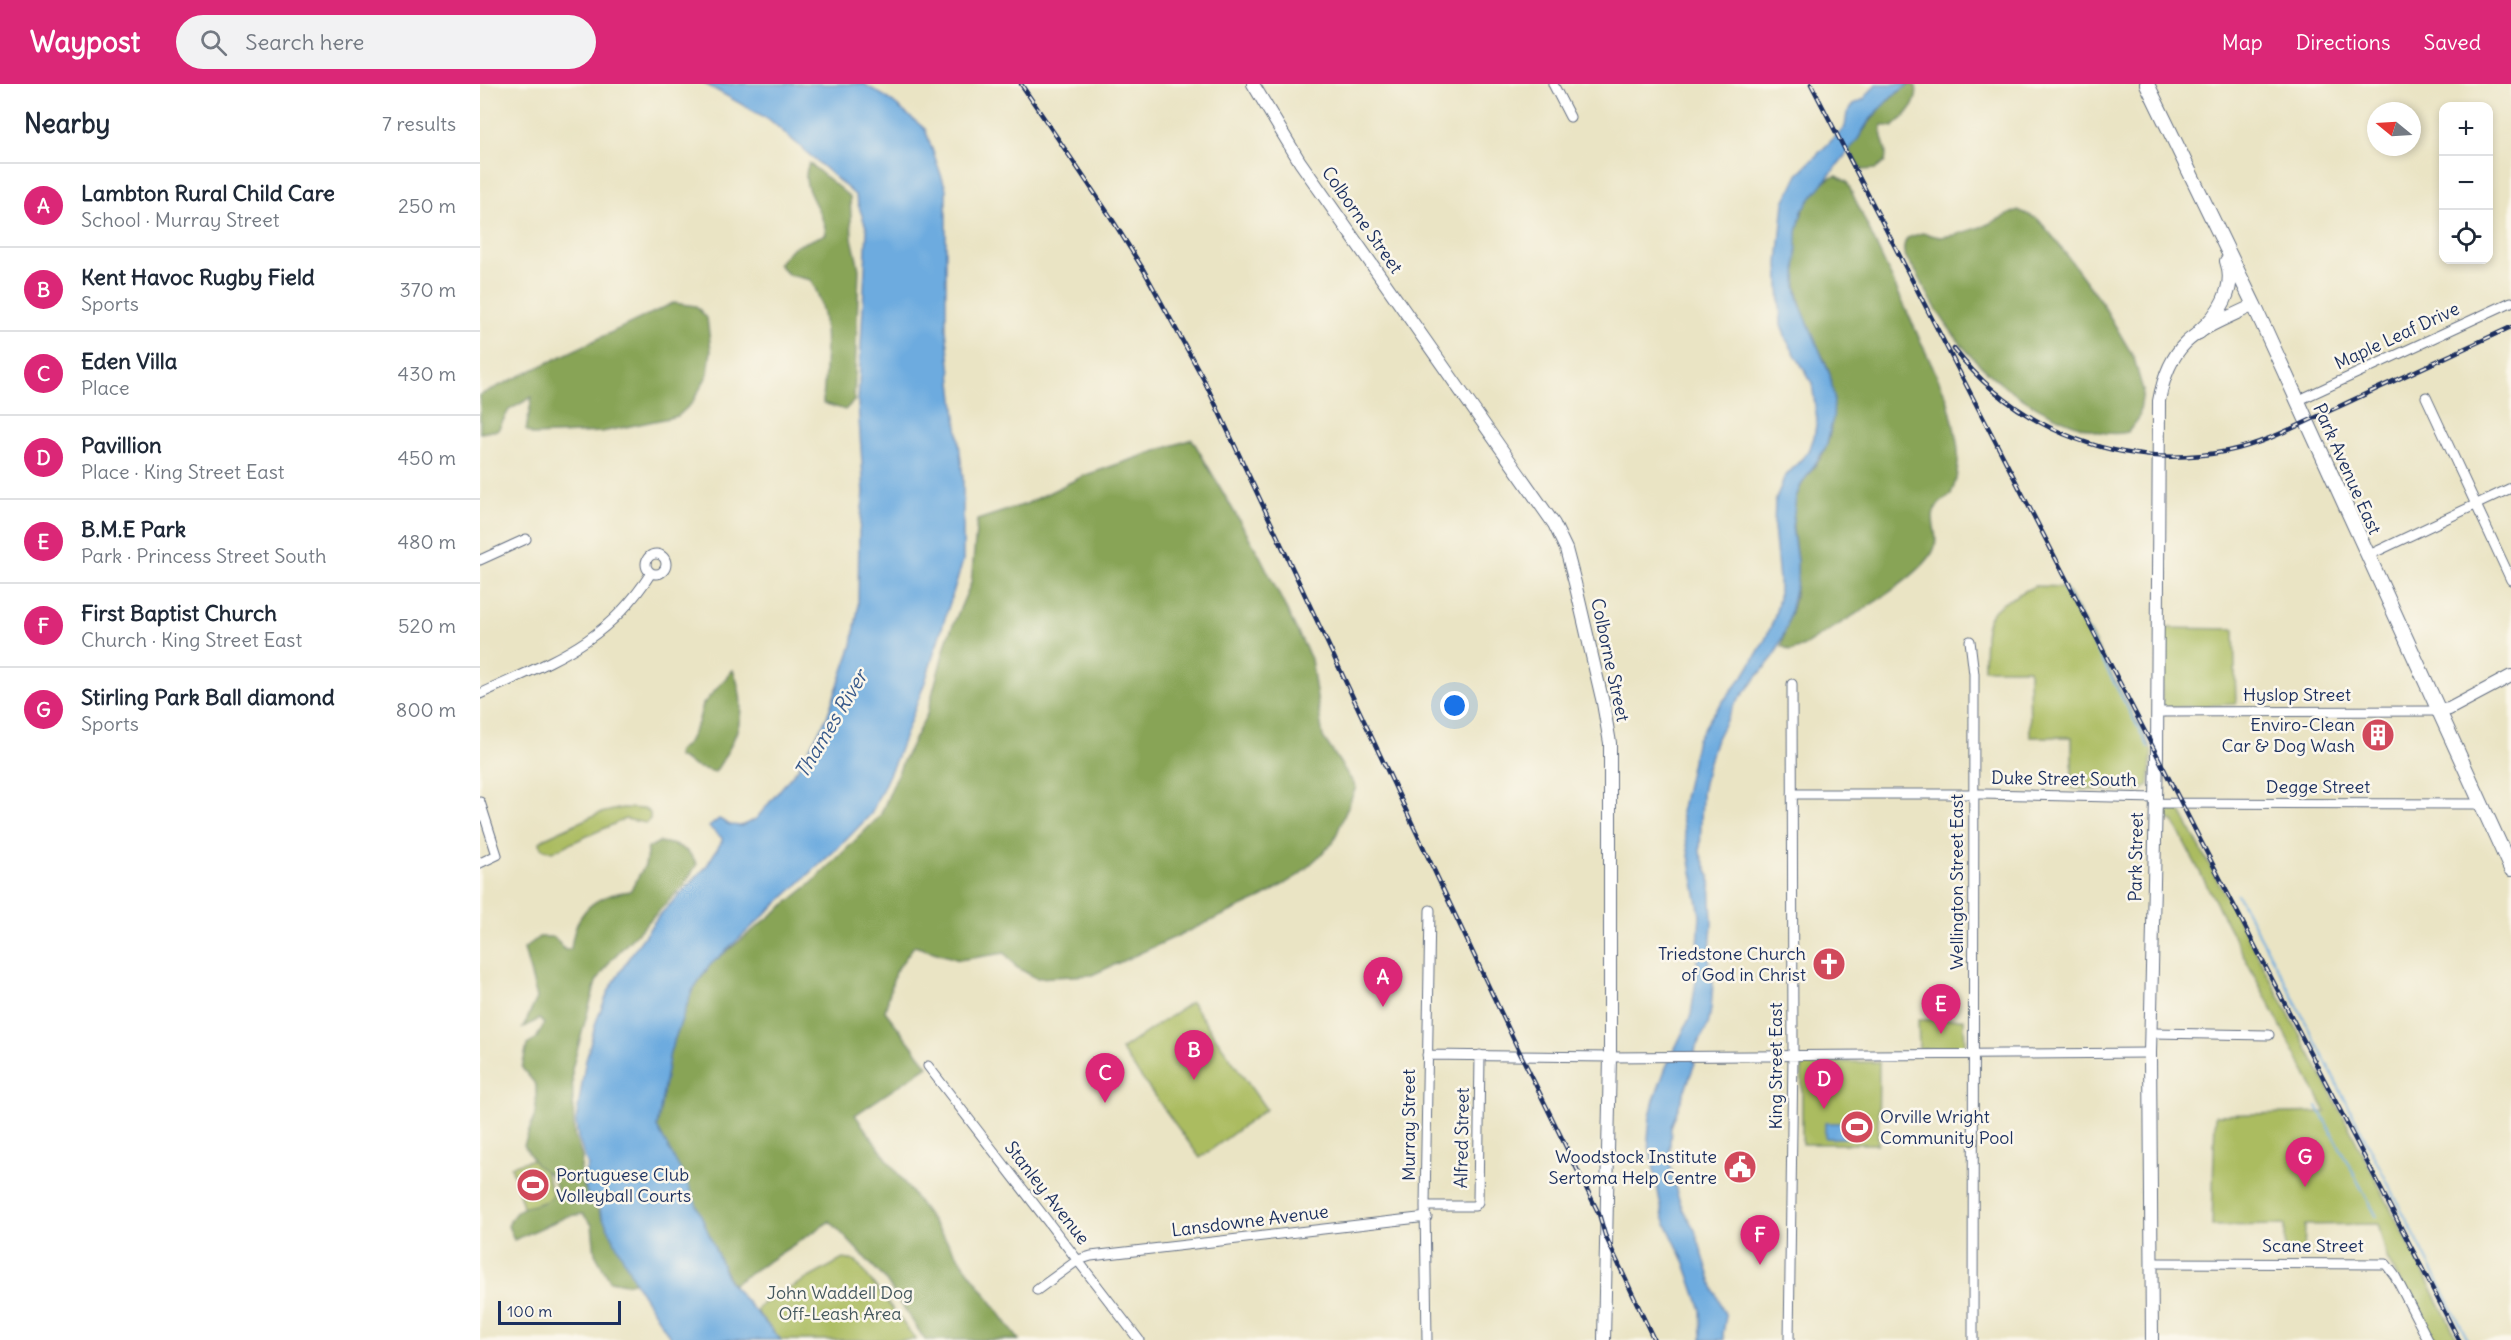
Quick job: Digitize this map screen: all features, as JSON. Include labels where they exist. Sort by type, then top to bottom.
[{"type":"main road","name":"Park Avenue East","points":[[2147,84],[2254,305],[2367,556],[2404,632],[2437,711],[2511,869]]},
{"type":"main road","points":[[2199,332],[2218,313],[2228,287],[2229,266],[2217,231]]},
{"type":"street","name":"Colborne Street","points":[[1254,84],[1300,162],[1554,524],[1566,549],[1610,743],[1610,1057],[1604,1340]]},
{"type":"street","points":[[1553,84],[1570,117]]},
{"type":"street","name":"Maple Leaf Drive","points":[[2297,401],[2511,302]]},
{"type":"street","points":[[2199,332],[2254,305]]},
{"type":"street","name":"Park Street","points":[[2152,1340],[2150,1053],[2158,712],[2159,401],[2164,376],[2179,350],[2199,332]]},
{"type":"street","points":[[2426,397],[2511,580]]},
{"type":"street","points":[[2367,556],[2511,488]]},
{"type":"street","points":[[480,560],[526,539]]},
{"type":"street","points":[[480,694],[566,654],[591,639],[623,611],[651,573]]},
{"type":"street","name":"Wellington Street East","points":[[1970,641],[1974,674],[1973,1340]]},
{"type":"street","points":[[2437,711],[2449,709],[2511,676]]},
{"type":"street","name":"King Street East","points":[[1789,1340],[1793,1055],[1792,684]]},
{"type":"street","name":"Hyslop Street","points":[[2158,712],[2437,711]]},
{"type":"street","name":"Duke Street South","points":[[1792,794],[1974,794],[2155,801]]},
{"type":"street","name":"Degge Street","points":[[2155,801],[2481,804]]},
{"type":"street","points":[[480,802],[497,855],[480,863]]},
{"type":"street","name":"Murray Street","points":[[1427,1340],[1426,1055],[1430,910]]},
{"type":"street","points":[[2152,1033],[2269,1035]]},
{"type":"street","points":[[1426,1055],[1610,1057],[2150,1053]]},
{"type":"street","name":"Alfred Street","points":[[1425,1206],[1475,1206],[1478,1202],[1480,1055]]},
{"type":"street","name":"Stanley Avenue","points":[[928,1066],[1139,1340]]},
{"type":"street","name":"Lansdowne Avenue","points":[[1078,1260],[1091,1256],[1426,1217]]},
{"type":"street","points":[[1037,1290],[1078,1260]]},
{"type":"street","name":"Scane Street","points":[[2152,1263],[2386,1264],[2395,1276],[2428,1340]]},
{"type":"green space","points":[[1910,84],[1916,86],[1917,92],[1911,109],[1893,127],[1882,125],[1881,135],[1886,151],[1885,162],[1876,169],[1862,170],[1849,150],[1882,107]]},
{"type":"green space","points":[[809,163],[850,197],[852,238],[859,269],[854,401],[845,410],[823,403],[826,340],[818,294],[811,280],[789,275],[778,264],[792,248],[826,234],[821,215],[806,182]]},
{"type":"green space","points":[[1837,176],[1847,182],[1947,398],[1958,447],[1958,470],[1951,495],[1935,510],[1933,524],[1935,546],[1921,567],[1872,604],[1804,646],[1791,651],[1782,646],[1794,603],[1797,579],[1794,506],[1800,487],[1825,451],[1831,430],[1833,407],[1830,375],[1809,329],[1799,298],[1795,245],[1803,212],[1810,198],[1822,184]]},
{"type":"green space","points":[[2018,210],[2038,219],[2054,238],[2102,303],[2134,358],[2143,391],[2139,418],[2128,432],[2104,433],[2066,421],[2018,396],[1997,381],[1962,345],[1946,324],[1907,259],[1904,244],[1907,238],[1922,233],[1940,237],[1955,235],[1984,226]]},
{"type":"green space","points":[[673,303],[696,306],[707,318],[711,350],[708,374],[692,403],[678,416],[602,432],[533,435],[526,430],[532,397],[509,410],[498,430],[480,433],[480,395]]},
{"type":"green space","points":[[1192,439],[1261,558],[1311,659],[1323,737],[1356,787],[1333,843],[1299,875],[1263,897],[1092,975],[1036,978],[1016,967],[1005,953],[959,960],[914,946],[895,972],[885,1011],[928,1066],[855,1115],[1019,1340],[925,1340],[884,1278],[830,1221],[732,1285],[657,1127],[670,1052],[692,991],[711,964],[813,882],[880,816],[903,761],[927,714],[947,639],[971,583],[977,520],[1026,504],[1083,476]]},
{"type":"green space","points":[[2035,586],[2065,587],[2152,750],[2149,785],[2141,791],[2072,789],[2072,737],[2030,737],[2029,669],[1984,669],[1985,636],[1990,616],[2005,602]]},
{"type":"green space","points":[[2160,628],[2234,629],[2236,704],[2166,708],[2162,704]]},
{"type":"green space","points":[[733,670],[741,698],[741,711],[735,735],[715,772],[696,767],[677,756],[678,751],[687,744],[698,723],[703,704]]},
{"type":"green space","points":[[622,808],[645,809],[650,813],[650,819],[646,823],[625,819],[552,852],[541,848],[540,842],[547,837],[597,814]]},
{"type":"green space","points":[[2180,810],[2340,1110],[2458,1340],[2432,1340],[2387,1258],[2378,1224],[2305,1225],[2304,1256],[2285,1256],[2285,1225],[2212,1226],[2215,1115],[2326,1112],[2173,821],[2162,818],[2163,811]]},
{"type":"green space","points":[[659,842],[681,848],[690,854],[697,864],[684,885],[611,960],[596,982],[572,1069],[574,1134],[582,1157],[580,1180],[635,1272],[634,1282],[625,1284],[610,1281],[595,1254],[592,1225],[583,1214],[568,1216],[514,1240],[508,1226],[520,1209],[548,1200],[557,1188],[549,1174],[536,1165],[524,1145],[536,1112],[536,1085],[522,1068],[527,1045],[536,1039],[544,1024],[539,1019],[523,1028],[537,998],[524,949],[539,937],[554,937],[565,950],[571,949],[577,924],[588,907],[606,896],[630,891],[645,865],[648,848]]},
{"type":"green space","points":[[1191,1002],[1266,1109],[1200,1158],[1121,1050]]},
{"type":"green space","points":[[1964,1019],[1965,1048],[1919,1049],[1918,1020]]},
{"type":"green space","points":[[1802,1062],[1879,1062],[1878,1144],[1802,1144]]},
{"type":"green space","name":"Portuguese Club Volleyball Courts","points":[[540,1157],[556,1204],[525,1213],[511,1166]]},
{"type":"green space","name":"John Waddell Dog Off-Leash Area","points":[[843,1259],[856,1261],[916,1340],[781,1340],[756,1311],[763,1303]]},
{"type":"water","name":"Thames River","points":[[705,84],[864,84],[886,97],[925,129],[946,189],[946,329],[963,478],[963,561],[925,682],[896,759],[871,814],[844,842],[708,967],[692,991],[670,1052],[657,1127],[687,1182],[729,1282],[781,1340],[672,1340],[637,1286],[601,1214],[598,1202],[587,1194],[583,1176],[588,1166],[578,1138],[576,1122],[585,1064],[596,1022],[609,990],[658,917],[706,867],[722,841],[722,838],[709,827],[719,819],[730,825],[741,826],[756,819],[798,768],[827,717],[852,645],[858,609],[859,532],[864,493],[858,404],[867,230],[855,195],[770,120]]},
{"type":"water","points":[[1876,84],[1910,84],[1892,96],[1868,122],[1858,139],[1802,210],[1797,232],[1796,286],[1799,302],[1830,375],[1834,397],[1833,418],[1826,447],[1801,485],[1796,497],[1792,527],[1797,581],[1787,626],[1775,655],[1734,705],[1715,742],[1702,793],[1700,853],[1710,877],[1712,923],[1709,966],[1713,983],[1711,1009],[1708,1025],[1696,1047],[1693,1060],[1695,1063],[1671,1127],[1669,1161],[1677,1194],[1695,1230],[1714,1290],[1726,1316],[1724,1340],[1702,1340],[1701,1310],[1685,1263],[1663,1217],[1648,1139],[1654,1100],[1666,1067],[1691,1015],[1696,981],[1700,915],[1681,812],[1697,739],[1713,714],[1747,671],[1774,619],[1779,598],[1774,527],[1775,502],[1784,478],[1809,451],[1817,420],[1812,383],[1786,339],[1781,324],[1778,264],[1784,202],[1799,173],[1845,127],[1847,113],[1854,104],[1864,99]]},
{"type":"water","points":[[1825,1123],[1855,1123],[1854,1138],[1825,1138]]},
{"type":"waterway","points":[[2064,589],[2149,748]]},
{"type":"waterway","points":[[2237,894],[2284,980],[2468,1340]]},
{"type":"waterway","points":[[2317,1106],[2377,1217]]},
{"type":"railway","points":[[1021,84],[1143,269],[1204,380],[1519,1051],[1599,1214],[1605,1235],[1654,1340]]},
{"type":"railway","points":[[1811,84],[2459,1340]]},
{"type":"railway","points":[[1954,349],[1980,378],[2010,403],[2042,423],[2076,439],[2113,450],[2150,456],[2189,456],[2228,451],[2270,438],[2511,327]]},
{"type":"place","name":"Enviro-Clean Car & Dog Wash","points":[[2378,735]]},
{"type":"place","name":"Triedstone Church of God in Christ","points":[[1829,964]]},
{"type":"place","name":"Lambton Rural Child Care","points":[[1383,1007]]},
{"type":"place","name":"B.M.E Park","points":[[1941,1034]]},
{"type":"place","name":"Kent Havoc Rugby Field","points":[[1194,1080]]},
{"type":"place","name":"Eden Villa","points":[[1105,1103]]},
{"type":"place","name":"Pavillion","points":[[1824,1109]]},
{"type":"place","name":"Orville Wright Community Pool","points":[[1857,1127]]},
{"type":"place","name":"Woodstock Institute Sertoma Help Centre","points":[[1740,1167]]},
{"type":"place","name":"Portuguese Club Volleyball Courts","points":[[533,1185]]},
{"type":"place","name":"Stirling Park Ball diamond","points":[[2305,1187]]},
{"type":"place","name":"First Baptist Church","points":[[1760,1265]]}]
